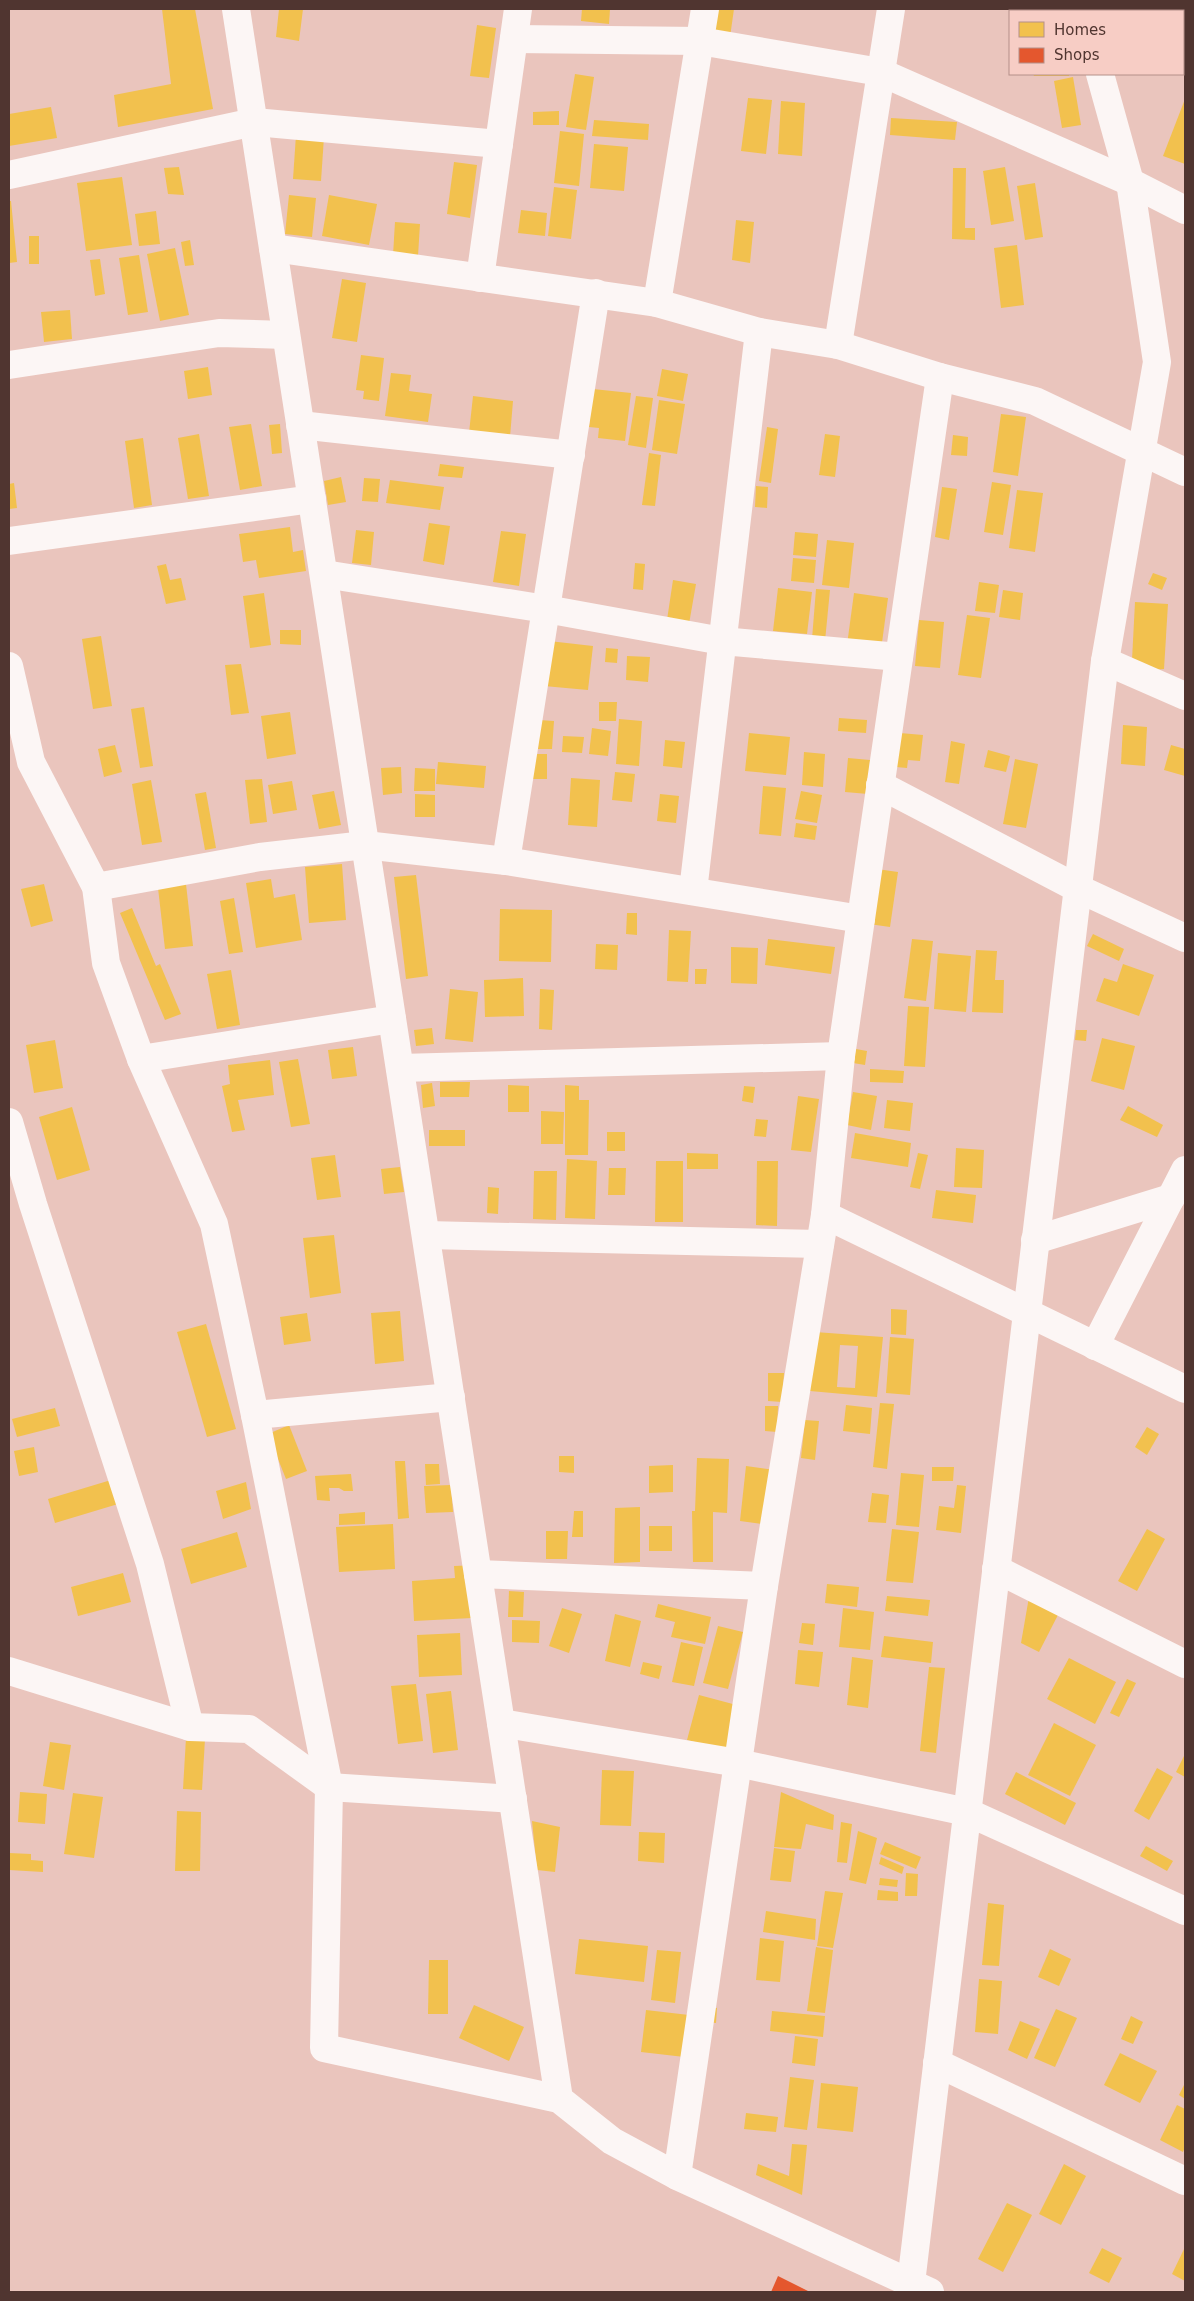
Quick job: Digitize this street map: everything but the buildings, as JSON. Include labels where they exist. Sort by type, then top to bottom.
[{"type":"street","points":[[236,9],[559,2099]]},
{"type":"street","points":[[480,278],[518,9]]},
{"type":"street","points":[[657,303],[705,9]]},
{"type":"street","points":[[838,345],[891,9]]},
{"type":"street","points":[[514,39],[700,41],[880,72],[1130,182],[1185,210]]},
{"type":"street","points":[[9,666],[31,762],[96,886],[106,963],[141,1059],[214,1224],[256,1415],[329,1787],[324,2048],[559,2099],[612,2141],[678,2176],[920,2288],[937,2063],[1104,661],[1143,452],[1157,362],[1130,182],[1100,75]]},
{"type":"street","points":[[9,175],[254,122],[499,144]]},
{"type":"street","points":[[273,248],[657,303],[758,332],[838,345],[940,377],[1035,401],[1185,472]]},
{"type":"street","points":[[506,860],[596,293]]},
{"type":"street","points":[[693,891],[758,332]]},
{"type":"street","points":[[9,365],[219,333],[286,335]]},
{"type":"street","points":[[678,2176],[764,1586],[825,1215],[841,1056],[940,377]]},
{"type":"street","points":[[300,425],[570,455]]},
{"type":"street","points":[[9,542],[312,499]]},
{"type":"street","points":[[324,574],[546,609],[722,641],[899,657]]},
{"type":"street","points":[[1104,661],[1185,696]]},
{"type":"street","points":[[880,785],[1077,888],[1185,938]]},
{"type":"street","points":[[96,886],[260,858],[365,845],[506,860],[861,919]]},
{"type":"street","points":[[141,1059],[392,1018]]},
{"type":"street","points":[[400,1068],[841,1056]]},
{"type":"street","points":[[9,1122],[33,1204],[150,1564],[190,1727]]},
{"type":"street","points":[[1095,1346],[1185,1170]]},
{"type":"street","points":[[1035,1240],[1171,1198]]},
{"type":"street","points":[[825,1215],[1185,1389]]},
{"type":"street","points":[[426,1235],[820,1244]]},
{"type":"street","points":[[256,1415],[451,1397]]},
{"type":"street","points":[[996,1569],[1185,1664]]},
{"type":"street","points":[[478,1574],[764,1586]]},
{"type":"street","points":[[9,1671],[190,1727],[249,1729],[329,1787],[513,1799]]},
{"type":"street","points":[[501,1723],[738,1763],[967,1812],[1185,1911]]},
{"type":"street","points":[[937,2063],[1185,2181]]}]
